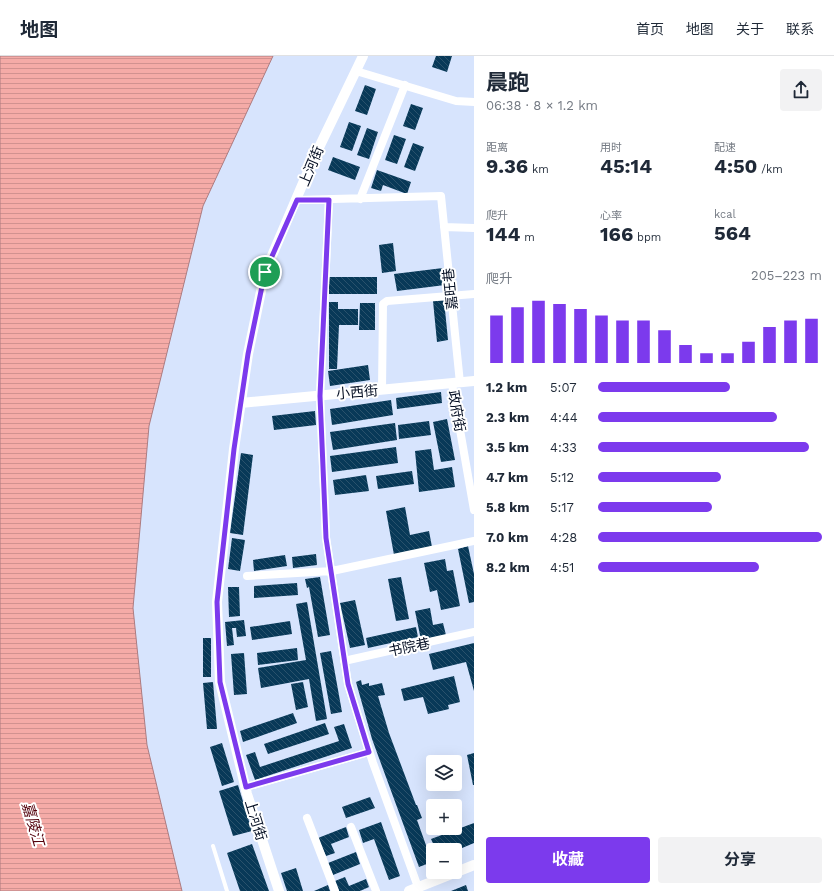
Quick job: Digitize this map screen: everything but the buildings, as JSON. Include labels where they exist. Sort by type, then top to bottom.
[{"type":"street","name":"上河街","points":[[278,891],[246,787],[220,682],[217,602],[234,449],[248,354],[265,272],[312,162],[364,56]]},
{"type":"street","points":[[356,71],[456,101],[474,102]]},
{"type":"street","points":[[297,200],[360,198],[405,86]]},
{"type":"street","name":"嘉旺巷","points":[[360,198],[441,196],[451,295],[456,383]]},
{"type":"street","points":[[329,200],[320,396],[326,538],[348,684],[413,889],[474,865]]},
{"type":"street","points":[[444,227],[474,228]]},
{"type":"street","points":[[382,390],[383,304],[387,301],[474,294]]},
{"type":"street","name":"小西街","points":[[241,403],[474,381]]},
{"type":"street","name":"政府街","points":[[456,383],[474,510]]},
{"type":"street","points":[[247,576],[332,571],[474,541]]},
{"type":"street","name":"书院巷","points":[[344,661],[474,632]]},
{"type":"street","points":[[246,787],[369,752]]},
{"type":"street","points":[[307,818],[335,891]]},
{"type":"street","points":[[351,827],[376,891]]},
{"type":"lane","points":[[213,846],[227,891]]},
{"type":"water","name":"嘉陵江","points":[[0,56],[273,56],[203,206],[149,426],[133,608],[147,745],[182,891],[0,891]]},
{"type":"route","points":[[297,200],[329,200],[320,396],[326,538],[348,684],[369,752],[246,787],[220,682],[217,602],[234,449],[248,354],[265,272],[297,200]]}]
